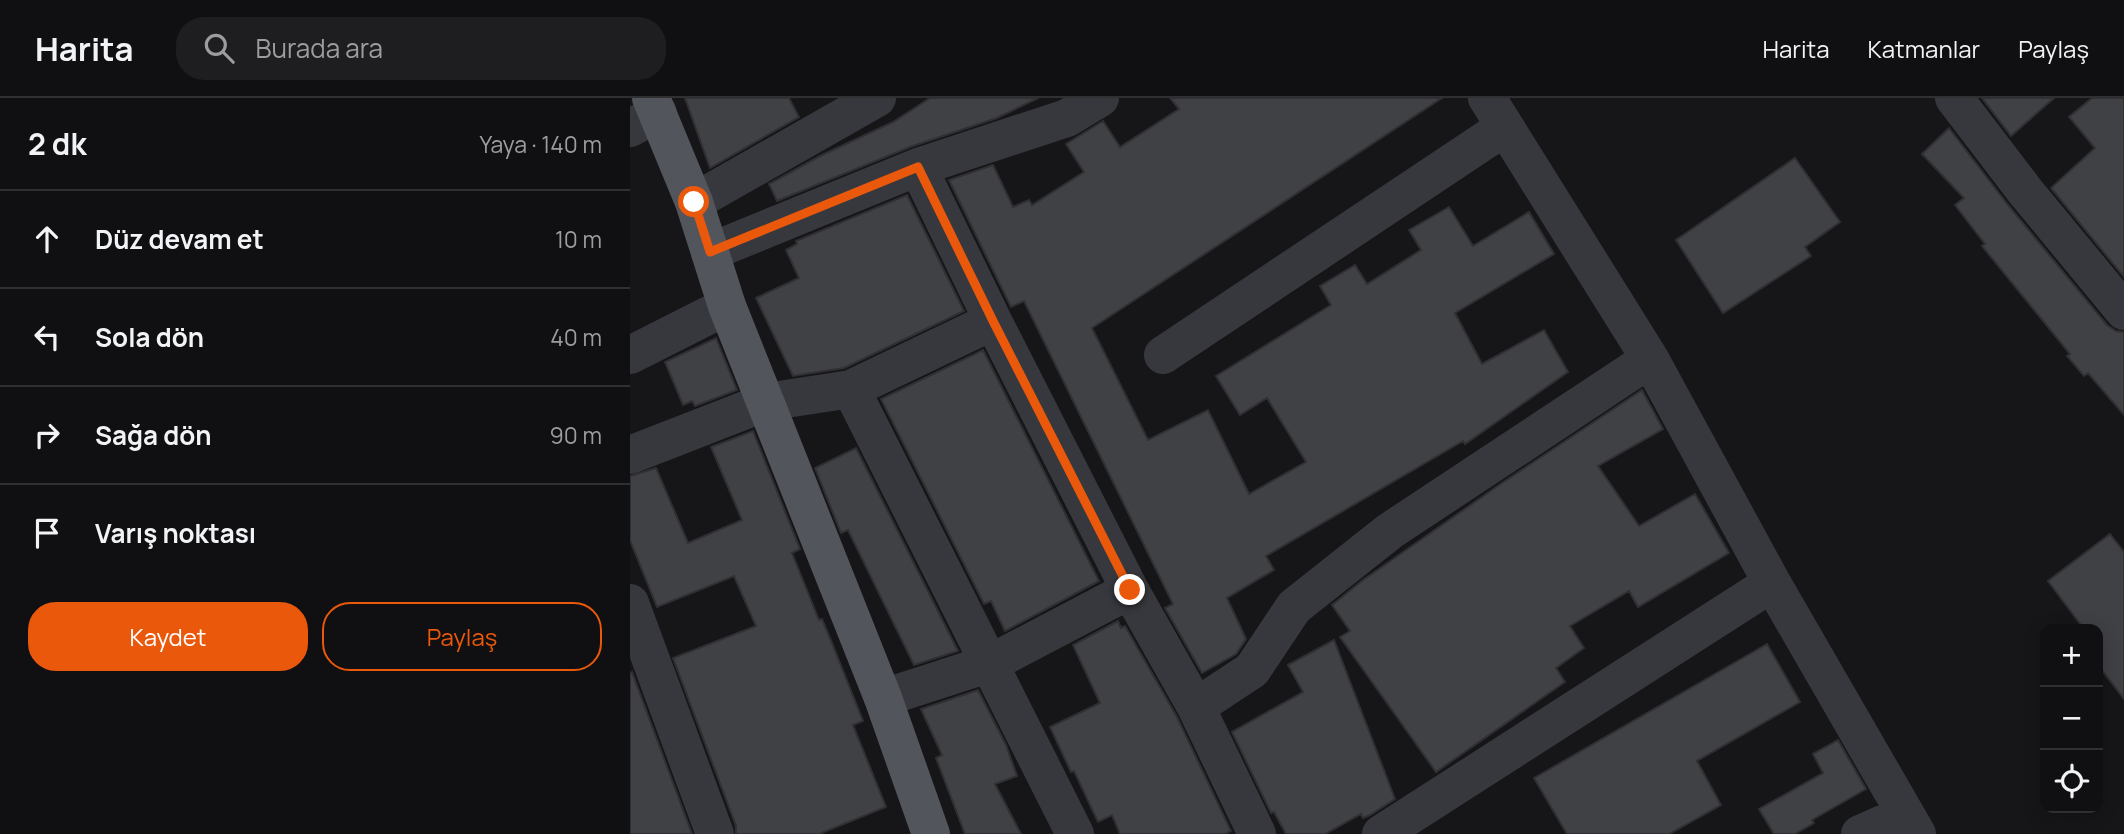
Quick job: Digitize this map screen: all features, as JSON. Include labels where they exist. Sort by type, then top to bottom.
[{"type":"main road","points":[[646,113],[694,202],[727,306],[883,698],[931,834]]},
{"type":"street","points":[[694,202],[877,98]]},
{"type":"street","points":[[710,252],[918,167],[1068,118],[1100,98]]},
{"type":"street","points":[[1954,98],[2025,191],[2124,311]]},
{"type":"street","points":[[1163,355],[1496,113],[1650,359],[1772,583],[1911,824],[1860,834]]},
{"type":"street","points":[[918,167],[1130,590],[1196,708],[1256,834]]},
{"type":"street","points":[[630,355],[727,306]]},
{"type":"street","points":[[630,455],[766,402],[851,389],[993,321]]},
{"type":"street","points":[[1196,708],[1252,670],[1294,607],[1390,531],[1650,359]]},
{"type":"street","points":[[851,389],[1075,834]]},
{"type":"street","points":[[1381,834],[1772,583]]},
{"type":"street","points":[[883,698],[990,663],[1130,590]]},
{"type":"street","points":[[630,603],[715,834]]},
{"type":"building","points":[[685,98],[789,98],[799,117],[710,168]]},
{"type":"building","points":[[930,98],[1038,98],[997,118],[910,147],[777,201],[769,184],[820,156],[893,122]]},
{"type":"building","points":[[1170,98],[1442,98],[1092,328],[1148,440],[1208,410],[1249,494],[1306,462],[1267,398],[1240,415],[1216,376],[1331,305],[1320,286],[1355,265],[1367,284],[1421,250],[1409,230],[1449,207],[1473,246],[1529,212],[1554,254],[1455,313],[1482,364],[1544,330],[1568,372],[1465,444],[1463,441],[1266,556],[1274,570],[1227,598],[1246,639],[1236,654],[1202,673],[1165,608],[1173,604],[1024,301],[1011,307],[949,180],[993,165],[1013,207],[1029,200],[1032,205],[1084,172],[1066,144],[1103,121],[1120,147],[1179,109]]},
{"type":"building","points":[[1982,98],[2054,98],[2011,136]]},
{"type":"building","points":[[2092,98],[2124,98],[2124,277],[2051,188],[2095,148],[2069,117]]},
{"type":"building","points":[[1949,128],[2008,205],[2107,325],[2116,331],[2124,332],[2124,415],[2088,373],[2084,376],[2067,356],[2070,354],[1982,246],[1985,244],[1955,205],[1964,198],[1922,154]]},
{"type":"building","points":[[1795,158],[1840,222],[1805,247],[1811,256],[1723,313],[1676,240]]},
{"type":"building","points":[[907,195],[964,311],[844,368],[793,376],[756,298],[799,278],[786,250],[797,244],[796,241]]},
{"type":"building","points":[[716,338],[737,390],[695,406],[692,401],[683,405],[665,362]]},
{"type":"building","points":[[983,350],[1099,581],[1005,631],[991,601],[984,604],[881,399]]},
{"type":"building","points":[[1642,390],[1663,429],[1598,466],[1639,526],[1695,494],[1729,553],[1638,607],[1629,591],[1570,626],[1584,648],[1556,668],[1565,682],[1436,772],[1340,637],[1350,631],[1332,605],[1363,580],[1502,483]]},
{"type":"building","points":[[753,431],[800,549],[792,553],[863,721],[853,725],[886,807],[819,834],[736,834],[736,826],[673,658],[756,626],[734,576],[657,607],[630,540],[630,476],[656,468],[688,543],[742,520],[711,447]]},
{"type":"building","points":[[856,448],[958,651],[914,665],[848,530],[841,533],[815,468]]},
{"type":"building","points":[[2110,534],[2124,552],[2124,699],[2103,672],[2103,624],[2080,624],[2048,581]]},
{"type":"building","points":[[1118,621],[1121,628],[1125,626],[1177,717],[1231,831],[1225,834],[1120,834],[1112,815],[1098,822],[1074,771],[1071,772],[1050,727],[1100,703],[1073,645]]},
{"type":"building","points":[[1334,640],[1395,799],[1370,815],[1363,818],[1361,814],[1325,834],[1286,834],[1274,812],[1271,813],[1232,732],[1303,692],[1288,665]]},
{"type":"building","points":[[1767,644],[1800,702],[1697,761],[1721,805],[1669,834],[1567,834],[1534,778]]},
{"type":"building","points":[[632,672],[692,834],[630,834]]},
{"type":"building","points":[[978,690],[1006,745],[1017,776],[995,784],[1021,834],[965,834],[936,758],[942,755],[921,709]]},
{"type":"building","points":[[1838,740],[1866,789],[1812,820],[1814,823],[1795,834],[1774,834],[1759,809],[1823,773],[1813,754]]},
{"type":"route","points":[[694,202],[710,252],[918,167],[1130,590]]}]
